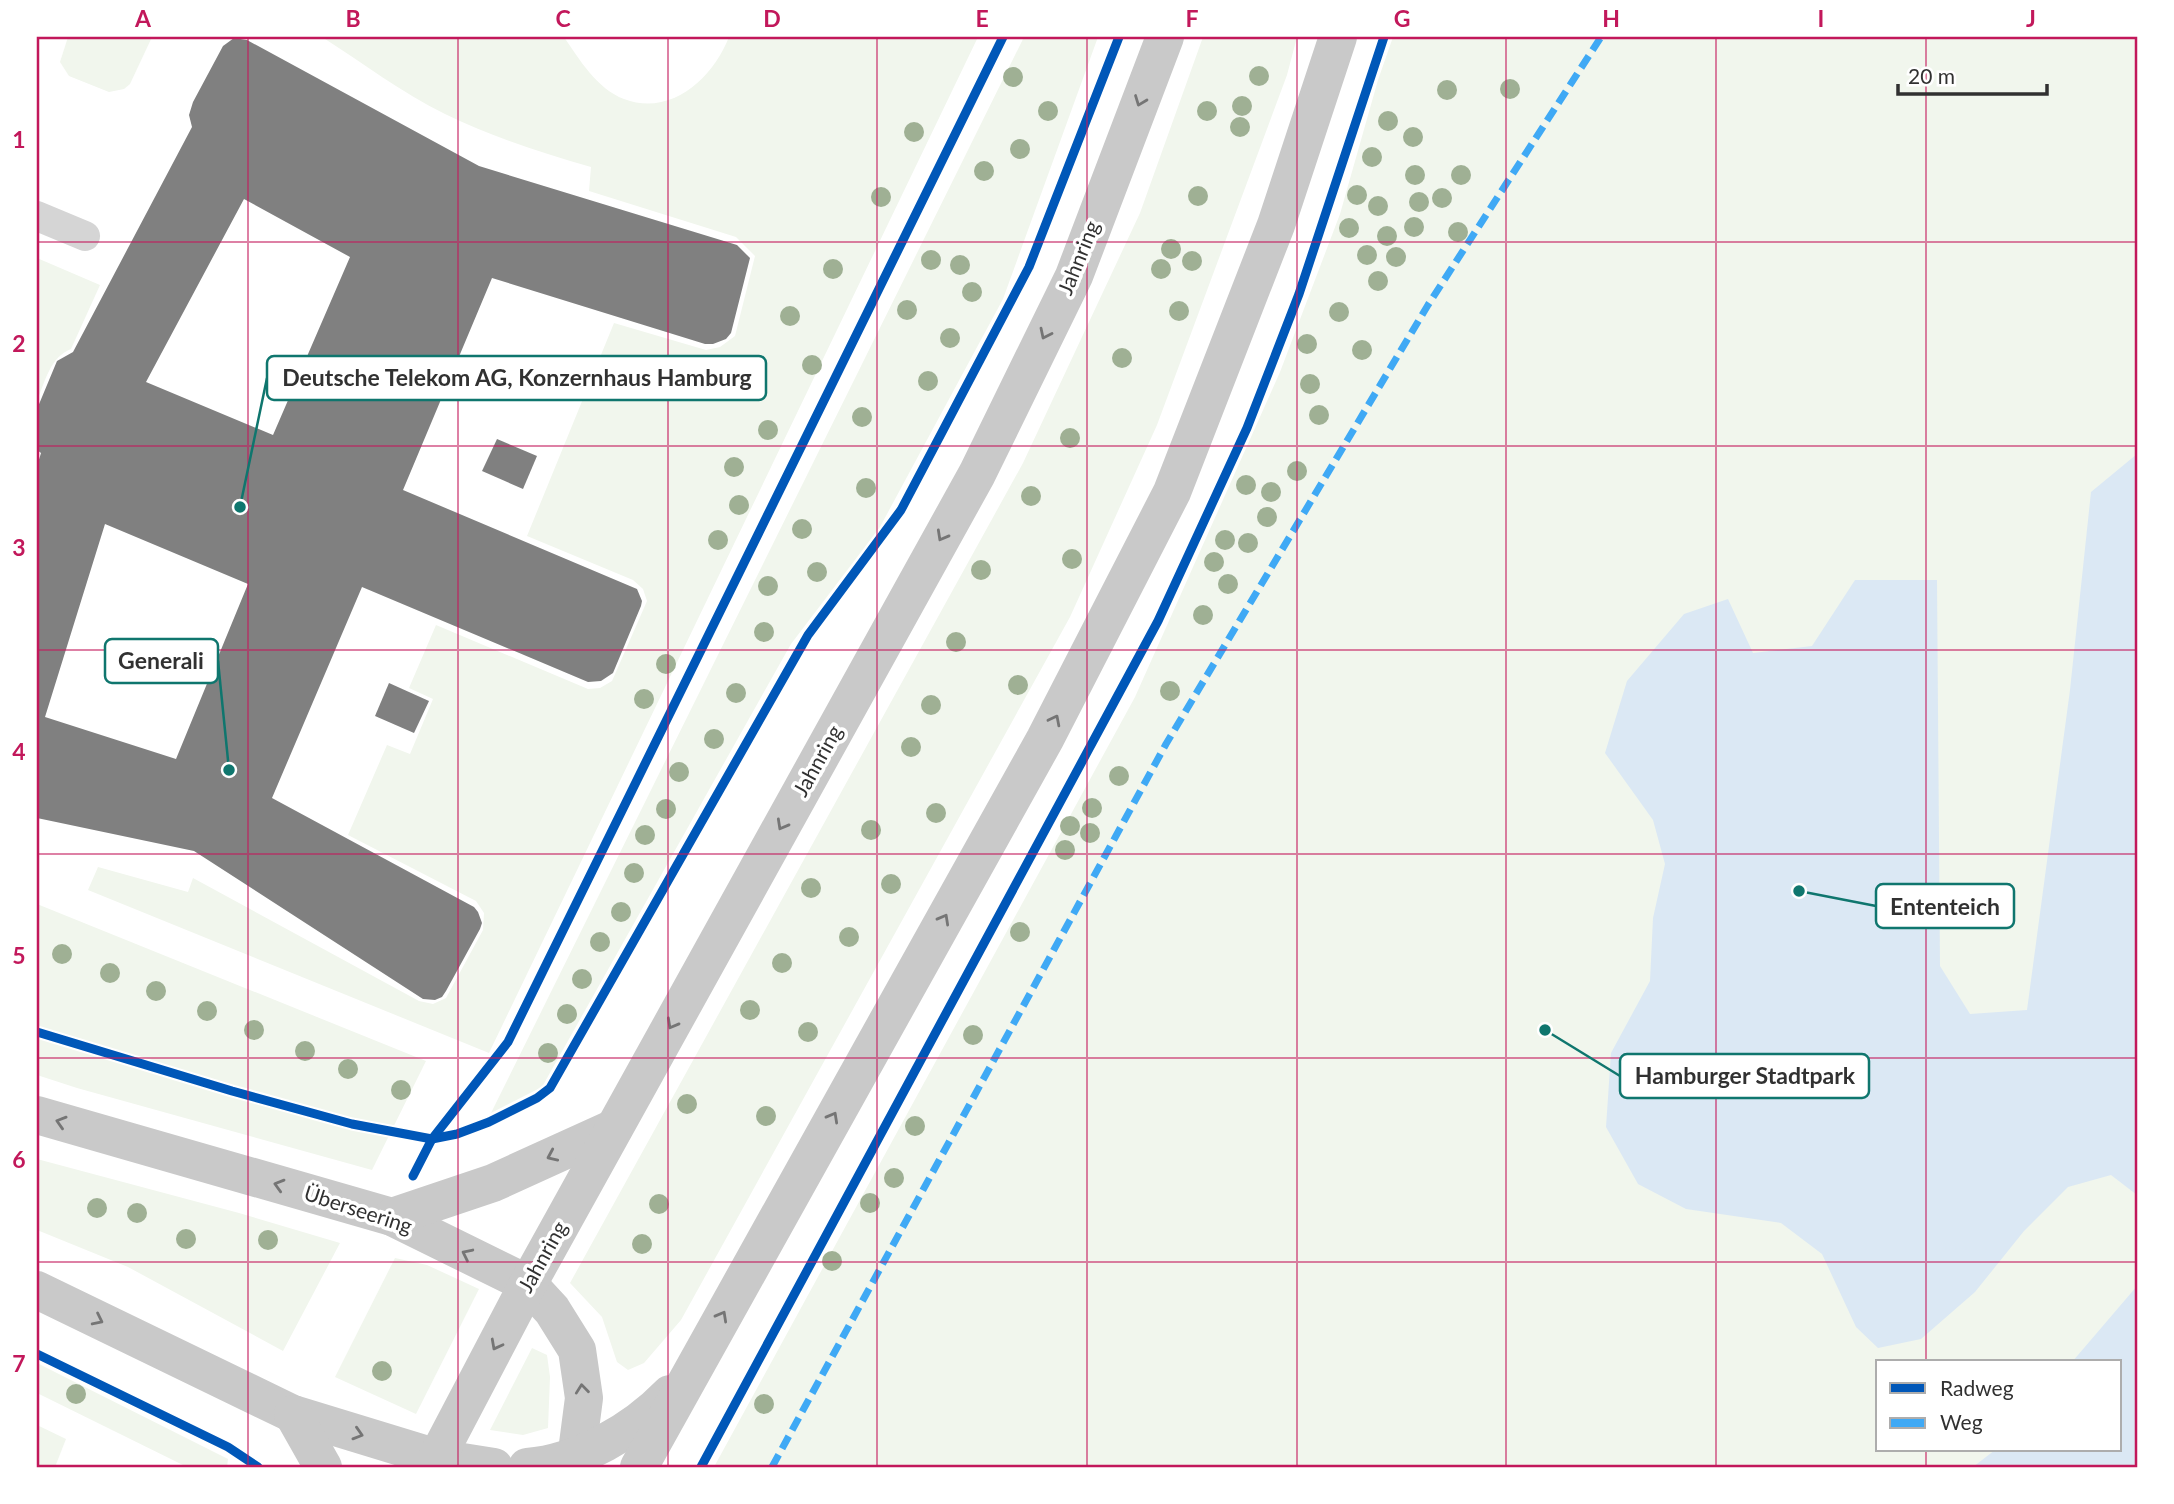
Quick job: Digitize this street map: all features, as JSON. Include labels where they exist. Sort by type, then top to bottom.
[{"type":"main road","name":"Jahnring","points":[[435,1462],[528,1284],[977,474],[1074,276],[1164,37]]},
{"type":"main road","points":[[639,1467],[1045,739],[1172,492],[1276,225],[1338,37]]},
{"type":"main road","name":"Überseering","points":[[37,1115],[392,1217],[528,1284],[552,1310],[577,1350],[584,1398],[575,1462]]},
{"type":"main road","points":[[392,1217],[493,1183],[614,1128]]},
{"type":"main road","points":[[37,1290],[293,1414],[435,1462],[494,1467]]},
{"type":"main road","points":[[527,1467],[575,1462],[658,1407],[689,1375]]},
{"type":"main road","points":[[293,1414],[323,1467]]},
{"type":"lane","points":[[37,216],[85,236]]},
{"type":"shaded area","points":[[68,37],[152,37],[130,84],[124,89],[109,92],[69,76],[60,62]]},
{"type":"shaded area","points":[[322,37],[564,37],[605,88],[624,99],[658,103],[674,98],[701,79],[722,52],[729,37],[978,37],[489,1053],[88,890],[98,867],[188,892],[193,878],[419,1001],[433,1004],[446,998],[483,930],[484,913],[476,901],[348,835],[387,745],[410,754],[433,699],[409,688],[436,625],[588,689],[600,688],[612,681],[647,601],[643,589],[633,580],[527,536],[614,323],[706,350],[720,347],[735,336],[755,256],[736,237],[589,191],[591,167],[517,144],[445,114]]},
{"type":"shaded area","points":[[1024,37],[1098,37],[1003,299],[880,527],[791,644],[542,1087],[491,1113]]},
{"type":"shaded area","points":[[1203,37],[1297,37],[1287,75],[1157,425],[1070,617],[681,1320],[644,1363],[628,1370],[617,1362],[602,1317],[570,1283],[1023,463],[1140,213]]},
{"type":"shaded area","points":[[1393,37],[2137,37],[2137,1467],[714,1467],[1135,697],[1280,372],[1340,214]]},
{"type":"shaded area","points":[[37,258],[100,285],[71,349],[53,364],[37,401]]},
{"type":"shaded area","points":[[2137,454],[2137,1195],[2111,1175],[2068,1187],[2024,1231],[1975,1292],[1921,1339],[1878,1348],[1856,1327],[1822,1254],[1781,1223],[1686,1209],[1638,1184],[1606,1127],[1611,1053],[1650,981],[1653,918],[1665,864],[1653,820],[1605,753],[1627,681],[1684,614],[1728,599],[1753,653],[1812,646],[1855,580],[1937,580],[1940,966],[1970,1014],[2027,1010],[2070,690],[2091,492]]},
{"type":"shaded area","points":[[37,904],[426,1061],[372,1170],[37,1075]]},
{"type":"shaded area","points":[[37,1159],[340,1243],[283,1351],[128,1267],[37,1230]]},
{"type":"shaded area","points":[[395,1258],[427,1265],[479,1289],[416,1414],[335,1377]]},
{"type":"shaded area","points":[[2137,1286],[2137,1467],[1973,1467],[1992,1452],[2122,1452],[2122,1360],[2074,1360]]},
{"type":"shaded area","points":[[532,1348],[547,1355],[550,1377],[548,1428],[523,1435],[490,1430]]},
{"type":"shaded area","points":[[37,1363],[228,1459],[227,1467],[187,1467],[37,1393]]},
{"type":"shaded area","points":[[37,1425],[66,1439],[55,1467],[37,1467]]},
{"type":"building","points":[[234,38],[247,40],[479,166],[737,245],[750,258],[731,333],[726,339],[713,344],[705,344],[492,278],[403,490],[637,589],[642,601],[641,606],[613,673],[601,681],[588,682],[362,587],[272,798],[474,907],[482,923],[480,929],[446,991],[442,997],[435,1000],[423,999],[194,851],[37,818],[37,466],[41,453],[37,450],[37,409],[57,361],[73,352],[192,127],[189,115],[193,102],[223,46]],"holes":[[[244,199],[350,257],[273,435],[146,382]],[[105,524],[248,584],[176,759],[45,717]]]},
{"type":"building","points":[[497,439],[537,456],[523,489],[482,471]]},
{"type":"building","points":[[389,683],[429,701],[414,733],[375,716]]},
{"type":"marked path","points":[[772,1467],[1166,744],[1428,305],[1601,37]]},
{"type":"cycle path","points":[[413,1176],[432,1139],[508,1042],[1003,37]]},
{"type":"cycle path","points":[[37,1032],[352,1124],[432,1139],[457,1134],[489,1122],[537,1098],[550,1088],[808,635],[901,510],[1029,267],[1119,37]]},
{"type":"cycle path","points":[[701,1467],[1158,621],[1247,428],[1299,294],[1384,37]]},
{"type":"cycle path","points":[[37,1354],[228,1447],[258,1467]]},
{"type":"place","name":"Deutsche Telekom AG, Konzernhaus Hamburg","points":[[240,507]]},
{"type":"place","name":"Generali","points":[[229,770]]},
{"type":"place","name":"Ententeich","points":[[1799,891]]},
{"type":"place","name":"Hamburger Stadtpark","points":[[1545,1030]]}]
